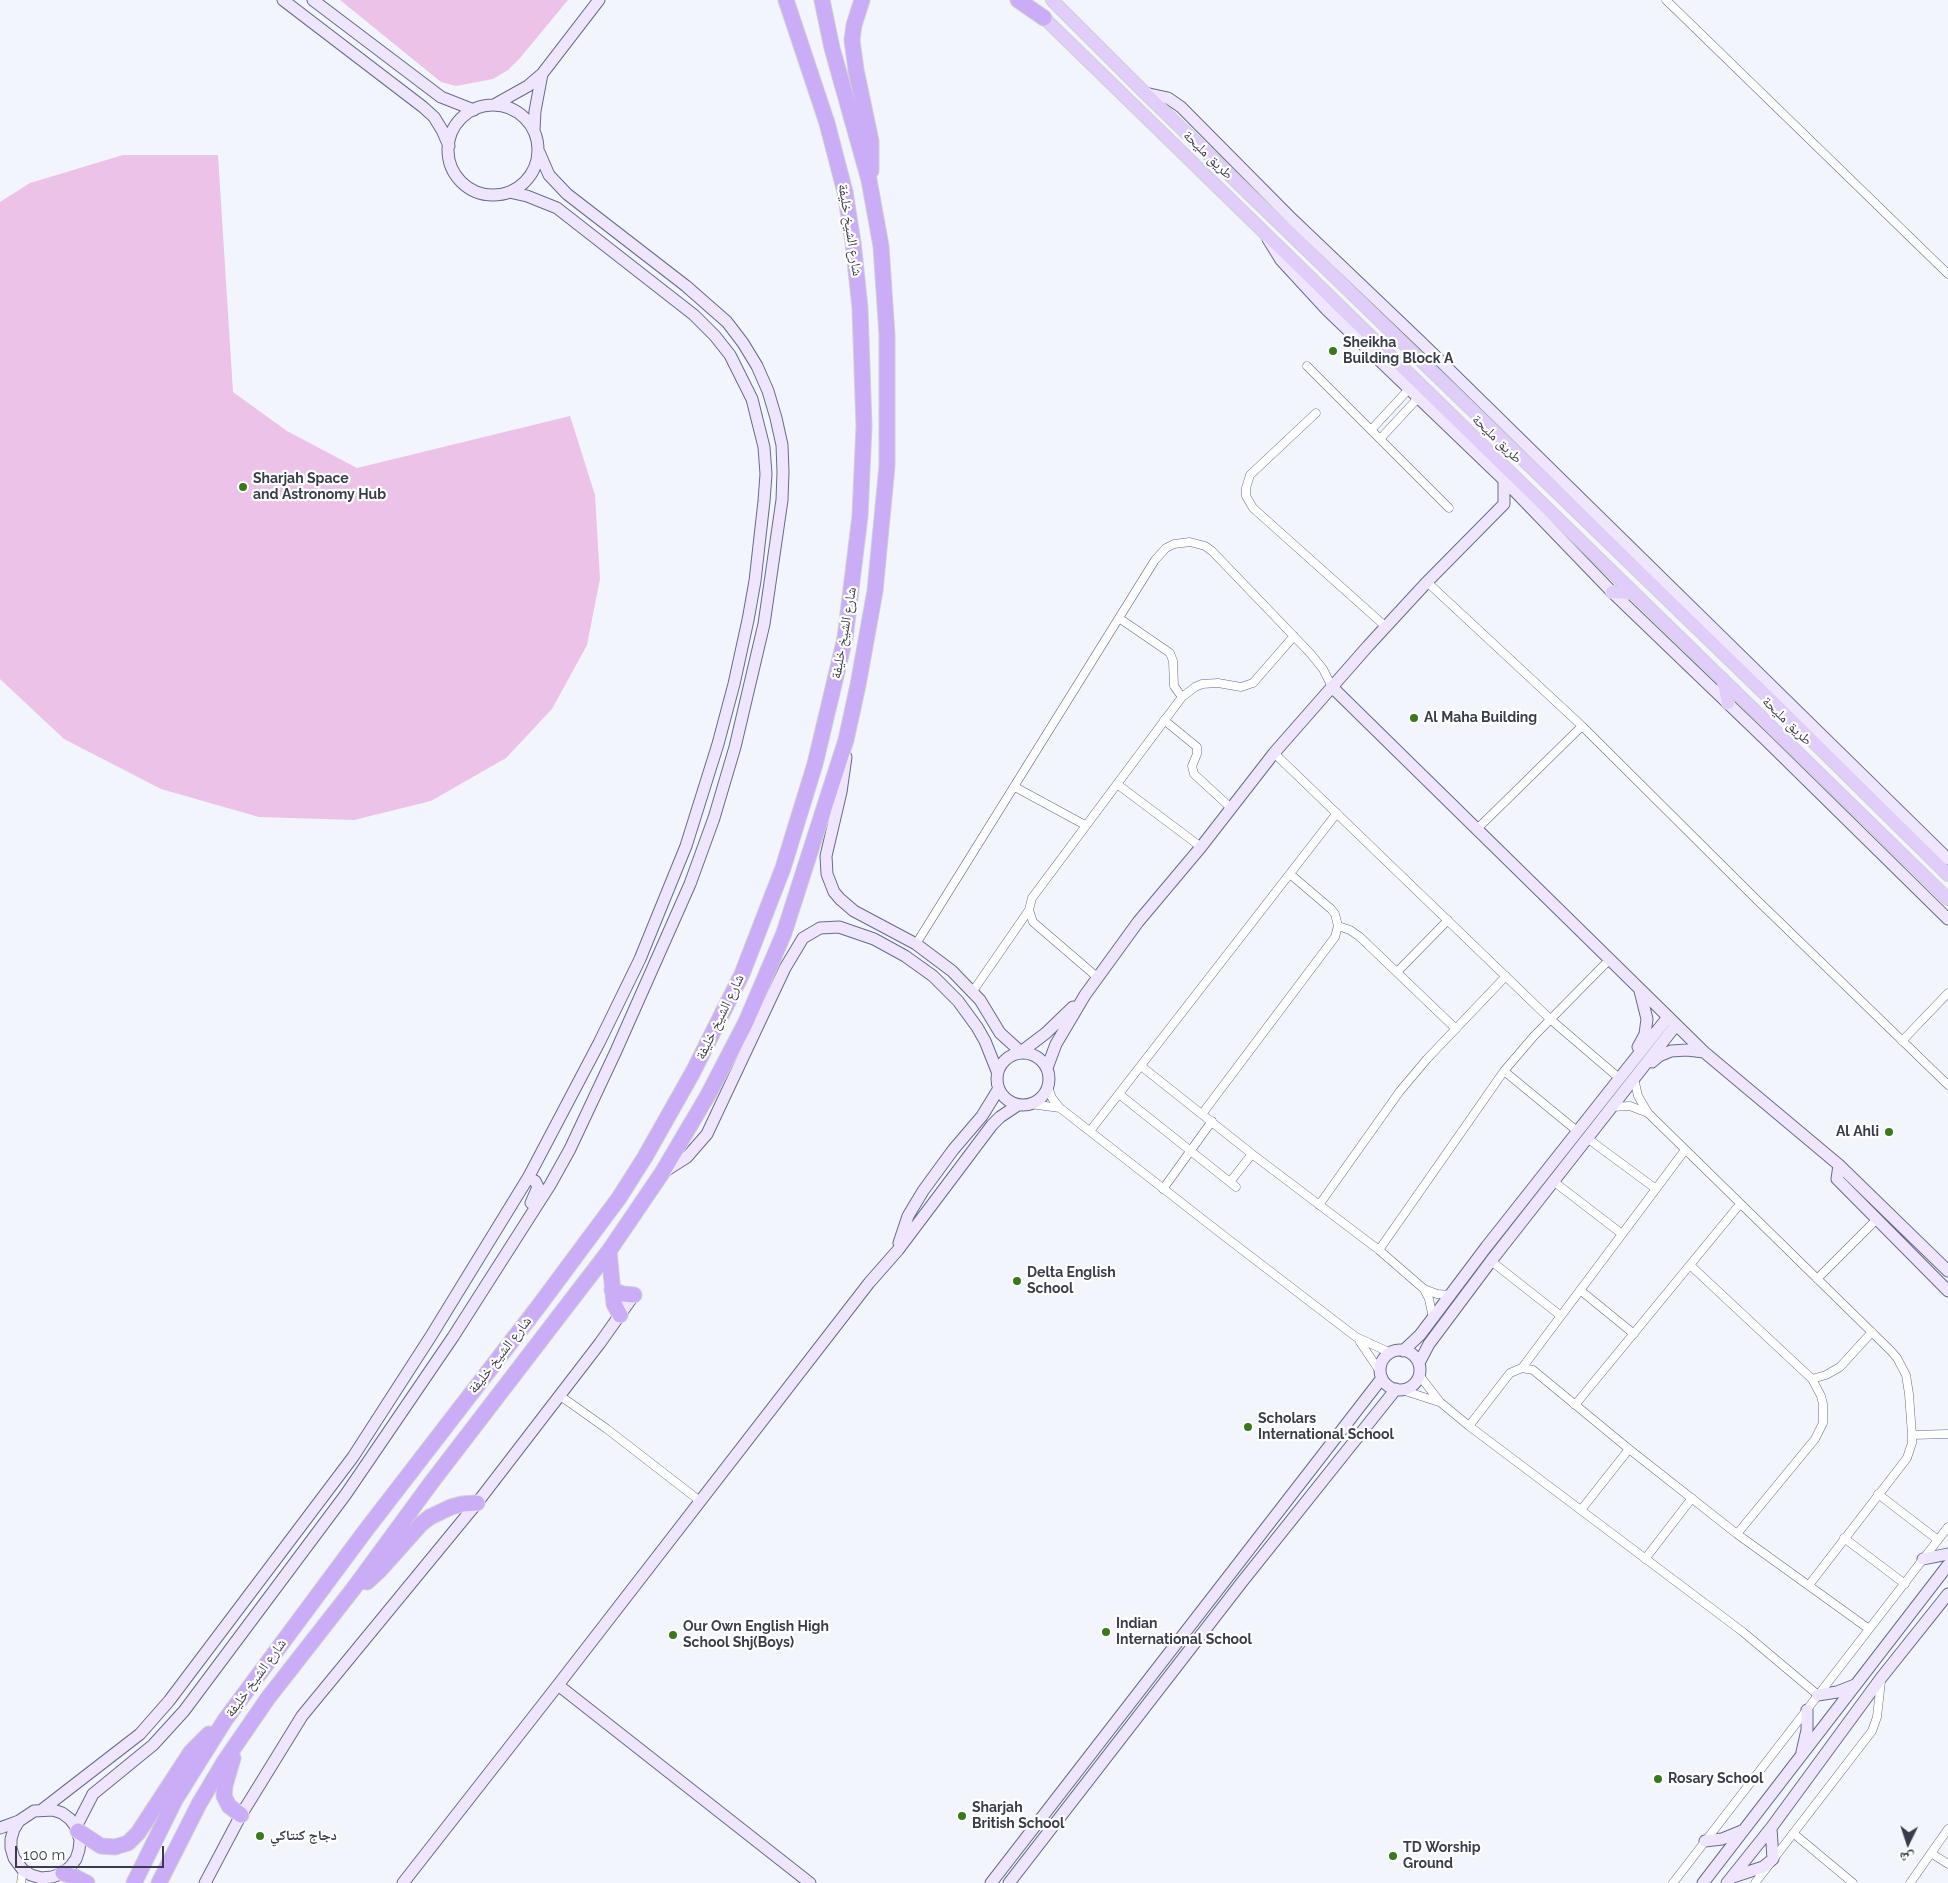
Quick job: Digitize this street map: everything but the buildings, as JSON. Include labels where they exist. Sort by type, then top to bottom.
[{"type":"highway","name":"شارع الشيخ خليفة","points":[[134,1883],[175,1800],[225,1720],[275,1651],[618,1198],[670,1115],[706,1047],[742,974],[783,868],[815,764],[845,638],[856,564],[863,466],[863,348],[854,251],[840,169],[786,0]]},
{"type":"highway","points":[[795,0],[814,64],[813,83]]},
{"type":"highway","name":"شارع الشيخ خليفة","points":[[159,1883],[199,1804],[237,1742],[268,1698],[354,1588],[431,1483],[609,1251],[662,1173],[708,1095],[746,1022],[784,933],[846,740],[873,608],[887,466],[888,370],[884,268],[878,224],[869,180],[832,48],[822,0]]},
{"type":"highway","points":[[862,0],[854,25],[852,40],[872,151],[869,180]]},
{"type":"highway","points":[[1018,0],[1044,18]]},
{"type":"highway","points":[[609,1251],[612,1290],[615,1307],[620,1316]]},
{"type":"highway","points":[[612,1290],[634,1295]]},
{"type":"highway","points":[[354,1588],[374,1577],[412,1533],[430,1517],[451,1507],[477,1503]]},
{"type":"highway","points":[[77,1829],[101,1846],[115,1847],[128,1843],[138,1833],[191,1752],[225,1720]]},
{"type":"highway","points":[[237,1742],[225,1784],[224,1796],[229,1806],[242,1815]]},
{"type":"highway","points":[[54,1878],[75,1877],[87,1883]]},
{"type":"main road","name":"طريق مليحة","points":[[1025,0],[1948,899]]},
{"type":"main road","name":"طريق مليحة","points":[[1052,0],[1948,876]]},
{"type":"main road","points":[[1517,438],[1519,455]]},
{"type":"main road","points":[[1612,592],[1633,593]]},
{"type":"main road","points":[[1723,679],[1728,704]]},
{"type":"street","points":[[282,0],[423,107],[434,117],[449,146]]},
{"type":"street","points":[[313,0],[441,97],[474,110]]},
{"type":"street","points":[[494,105],[510,109],[524,117],[534,130],[539,152],[536,165],[530,177],[521,186],[509,192],[496,195],[483,194],[471,189],[454,173],[449,159],[451,134],[457,124],[474,110],[494,105],[528,86],[542,74],[599,0]]},
{"type":"street","points":[[1666,0],[1948,274]]},
{"type":"street","points":[[534,130],[536,102],[542,74]]},
{"type":"street","points":[[1145,93],[1168,98],[1181,107],[1292,220],[1422,343],[1948,859]]},
{"type":"street","points":[[77,1829],[93,1794],[153,1745],[184,1710],[346,1494],[453,1337],[564,1161],[616,1051],[690,884],[714,818],[735,747],[764,624],[777,543],[783,472],[782,445],[768,391],[757,366],[727,322],[700,298],[562,190],[549,175],[539,152]]},
{"type":"street","points":[[43,1809],[140,1734],[159,1713],[353,1457],[467,1280],[528,1178],[599,1043],[640,959],[686,846],[720,736],[746,629],[760,540],[766,474],[764,447],[752,399],[730,355],[715,336],[674,298],[557,208],[527,196],[509,192]]},
{"type":"street","points":[[1265,233],[1281,260],[1327,310],[1504,480],[1612,592],[1948,919]]},
{"type":"street","points":[[1307,366],[1450,508]]},
{"type":"street","points":[[1371,430],[1409,389]]},
{"type":"street","points":[[1380,439],[1418,398]]},
{"type":"street","points":[[1316,413],[1250,475],[1246,496],[1253,508],[1386,626]]},
{"type":"street","points":[[1504,480],[1504,504]]},
{"type":"street","points":[[1047,1068],[1056,1044],[1097,977],[1158,896],[1201,846],[1274,753],[1426,582],[1504,504],[1526,504]]},
{"type":"street","points":[[916,944],[1160,553],[1174,544],[1198,543],[1212,551],[1294,636],[1317,661],[1332,687],[1672,1021],[1704,1052],[1839,1165],[1948,1271]]},
{"type":"street","points":[[1426,582],[1582,726],[1948,1085]]},
{"type":"street","points":[[1119,618],[1170,653],[1173,661],[1174,686],[1182,697]]},
{"type":"street","points":[[973,991],[1029,910],[1032,898],[1182,697],[1194,687],[1202,684],[1241,687],[1253,683],[1294,636]]},
{"type":"street","points":[[1164,720],[1197,747],[1197,754],[1192,766],[1194,774],[1231,808]]},
{"type":"street","points":[[1477,829],[1582,726]]},
{"type":"street","points":[[846,740],[841,792],[826,856],[827,874],[830,883],[834,892],[846,906],[916,944],[940,961],[973,991],[1000,1033],[1021,1052],[1033,1055],[1047,1068],[1049,1074],[1048,1087],[1052,1098],[1060,1108],[1358,1338],[1391,1353]]},
{"type":"street","points":[[1274,753],[1550,1019],[1626,1075],[1648,1113],[1897,1358],[1906,1375],[1909,1394],[1912,1443],[1907,1458],[1809,1585]]},
{"type":"street","points":[[1117,784],[1201,846]]},
{"type":"street","points":[[1015,787],[1085,825]]},
{"type":"street","points":[[1090,1131],[1337,813]]},
{"type":"street","points":[[1202,1114],[1332,942],[1337,932],[1338,926],[1335,914],[1331,909],[1290,874]]},
{"type":"street","points":[[1029,910],[1030,916],[1038,927],[1097,977]]},
{"type":"street","points":[[1397,972],[1448,920]]},
{"type":"street","points":[[1338,926],[1355,932],[1456,1029]]},
{"type":"street","points":[[662,1173],[687,1157],[706,1134],[785,968],[803,938],[820,928],[839,927],[874,939],[905,956],[933,976],[958,1001],[977,1027],[997,1071]]},
{"type":"street","points":[[1379,1250],[1504,1071],[1550,1019],[1610,959]]},
{"type":"street","points":[[1319,1205],[1388,1106],[1422,1064],[1506,976]]},
{"type":"street","points":[[1009,1883],[1242,1582],[1399,1389],[1413,1385],[1429,1344],[1554,1181],[1582,1134],[1611,1107],[1626,1075],[1629,1059],[1642,1040],[1646,1027],[1646,1012],[1638,987]]},
{"type":"street","points":[[1902,1041],[1948,993]]},
{"type":"street","points":[[1060,1108],[1030,1104],[1018,1105],[1006,1100],[998,1090],[997,1071],[1009,1056],[1021,1052],[1046,1033],[1085,994]]},
{"type":"street","points":[[991,1883],[1381,1375],[1381,1365],[1385,1358],[1391,1353],[1403,1350],[1415,1341],[1582,1134],[1626,1075],[1672,1021]]},
{"type":"street","points":[[1626,1075],[1664,1053],[1687,1050],[1704,1052]]},
{"type":"street","points":[[1141,1066],[1252,1154],[1379,1250],[1424,1289],[1436,1294],[1451,1294]]},
{"type":"street","points":[[1504,1071],[1582,1134],[1656,1189]]},
{"type":"street","points":[[1030,1104],[1041,1098],[1048,1087]]},
{"type":"street","points":[[898,1250],[908,1216],[923,1191],[953,1150],[982,1116],[998,1090]]},
{"type":"street","points":[[1119,1094],[1233,1184],[1252,1154]]},
{"type":"street","points":[[403,1883],[869,1282],[898,1250],[992,1125],[1018,1105]]},
{"type":"street","points":[[1611,1107],[1630,1106],[1648,1113]]},
{"type":"street","points":[[1163,1188],[1212,1121]]},
{"type":"street","points":[[1522,1368],[1685,1150]]},
{"type":"street","points":[[1839,1165],[1837,1179],[1948,1290]]},
{"type":"street","points":[[516,1239],[522,1220],[538,1190],[537,1183],[528,1178]]},
{"type":"street","points":[[1554,1181],[1622,1234]]},
{"type":"street","points":[[1575,1405],[1740,1204]]},
{"type":"street","points":[[1818,1279],[1877,1219]]},
{"type":"street","points":[[1491,1261],[1561,1316]]},
{"type":"street","points":[[1690,1265],[1812,1379],[1824,1404],[1823,1423],[1820,1432],[1737,1534]]},
{"type":"street","points":[[1424,1289],[1433,1318]]},
{"type":"street","points":[[1580,1290],[1634,1334]]},
{"type":"street","points":[[206,1883],[242,1815],[290,1734],[315,1699],[477,1503],[634,1295]]},
{"type":"street","points":[[1812,1379],[1826,1375],[1840,1367],[1872,1332]]},
{"type":"street","points":[[1358,1338],[1390,1387],[1440,1402]]},
{"type":"street","points":[[1403,1350],[1415,1357],[1419,1369],[1440,1402],[1469,1426],[1742,1632],[1818,1695],[1837,1692],[1855,1685]]},
{"type":"street","points":[[1469,1426],[1506,1377],[1515,1369],[1533,1370],[1737,1534],[1869,1629]]},
{"type":"street","points":[[559,1395],[607,1429],[700,1501]]},
{"type":"street","points":[[1912,1434],[1948,1434]]},
{"type":"street","points":[[1581,1510],[1629,1449]]},
{"type":"street","points":[[346,1494],[341,1494],[339,1488],[353,1457]]},
{"type":"street","points":[[1878,1494],[1938,1540]]},
{"type":"street","points":[[1645,1559],[1692,1498]]},
{"type":"street","points":[[1672,1883],[1948,1527]]},
{"type":"street","points":[[1844,1538],[1905,1584]]},
{"type":"street","points":[[1923,1559],[1948,1554]]},
{"type":"street","points":[[1703,1883],[1948,1565]]},
{"type":"street","points":[[1729,1881],[1771,1828],[1881,1678],[1948,1594]]},
{"type":"street","points":[[1755,1883],[1872,1731],[1877,1716],[1881,1678]]},
{"type":"street","points":[[558,1685],[810,1883]]},
{"type":"street","points":[[1802,1756],[1807,1730],[1807,1710]]},
{"type":"street","points":[[0,1828],[19,1821],[34,1811],[43,1809],[62,1813],[70,1819],[77,1829],[80,1850],[76,1859],[54,1878],[41,1878],[23,1870],[14,1858],[11,1839],[19,1821]]},
{"type":"street","points":[[1771,1828],[1773,1860]]},
{"type":"street","points":[[1705,1842],[1745,1829]]},
{"type":"street","points":[[1910,1883],[1948,1829]]},
{"type":"street","points":[[1793,1834],[1853,1883]]},
{"type":"street","points":[[0,1854],[14,1858]]},
{"type":"street","points":[[1931,1854],[1948,1864]]},
{"type":"street","points":[[1729,1881],[1763,1867],[1773,1860]]},
{"type":"street","points":[[21,1883],[23,1870]]},
{"type":"shaded area","points":[[340,0],[568,0],[508,70],[493,79],[456,86],[441,82]]},
{"type":"shaded area","points":[[123,155],[218,155],[233,392],[287,431],[357,468],[570,416],[595,495],[600,579],[587,645],[552,709],[506,758],[431,801],[354,820],[259,817],[161,789],[64,739],[0,679],[0,202],[30,183]]},
{"type":"place","name":"Sheikha Building Block A","points":[[1333,351]]},
{"type":"place","name":"Sharjah Space and Astronomy Hub","points":[[243,487]]},
{"type":"place","name":"Al Maha Building","points":[[1414,718]]},
{"type":"place","name":"Al Ahli","points":[[1889,1132]]},
{"type":"place","name":"Delta English School","points":[[1017,1281]]},
{"type":"place","name":"Scholars International School","points":[[1248,1427]]},
{"type":"place","name":"Indian International School","points":[[1106,1632]]},
{"type":"place","name":"Our Own English High School Shj(Boys)","points":[[673,1635]]},
{"type":"place","name":"Rosary School","points":[[1658,1779]]},
{"type":"place","name":"Sharjah British School","points":[[962,1816]]},
{"type":"place","name":"دجاج كنتاكي","points":[[260,1836]]},
{"type":"place","name":"TD Worship Ground","points":[[1393,1856]]}]
